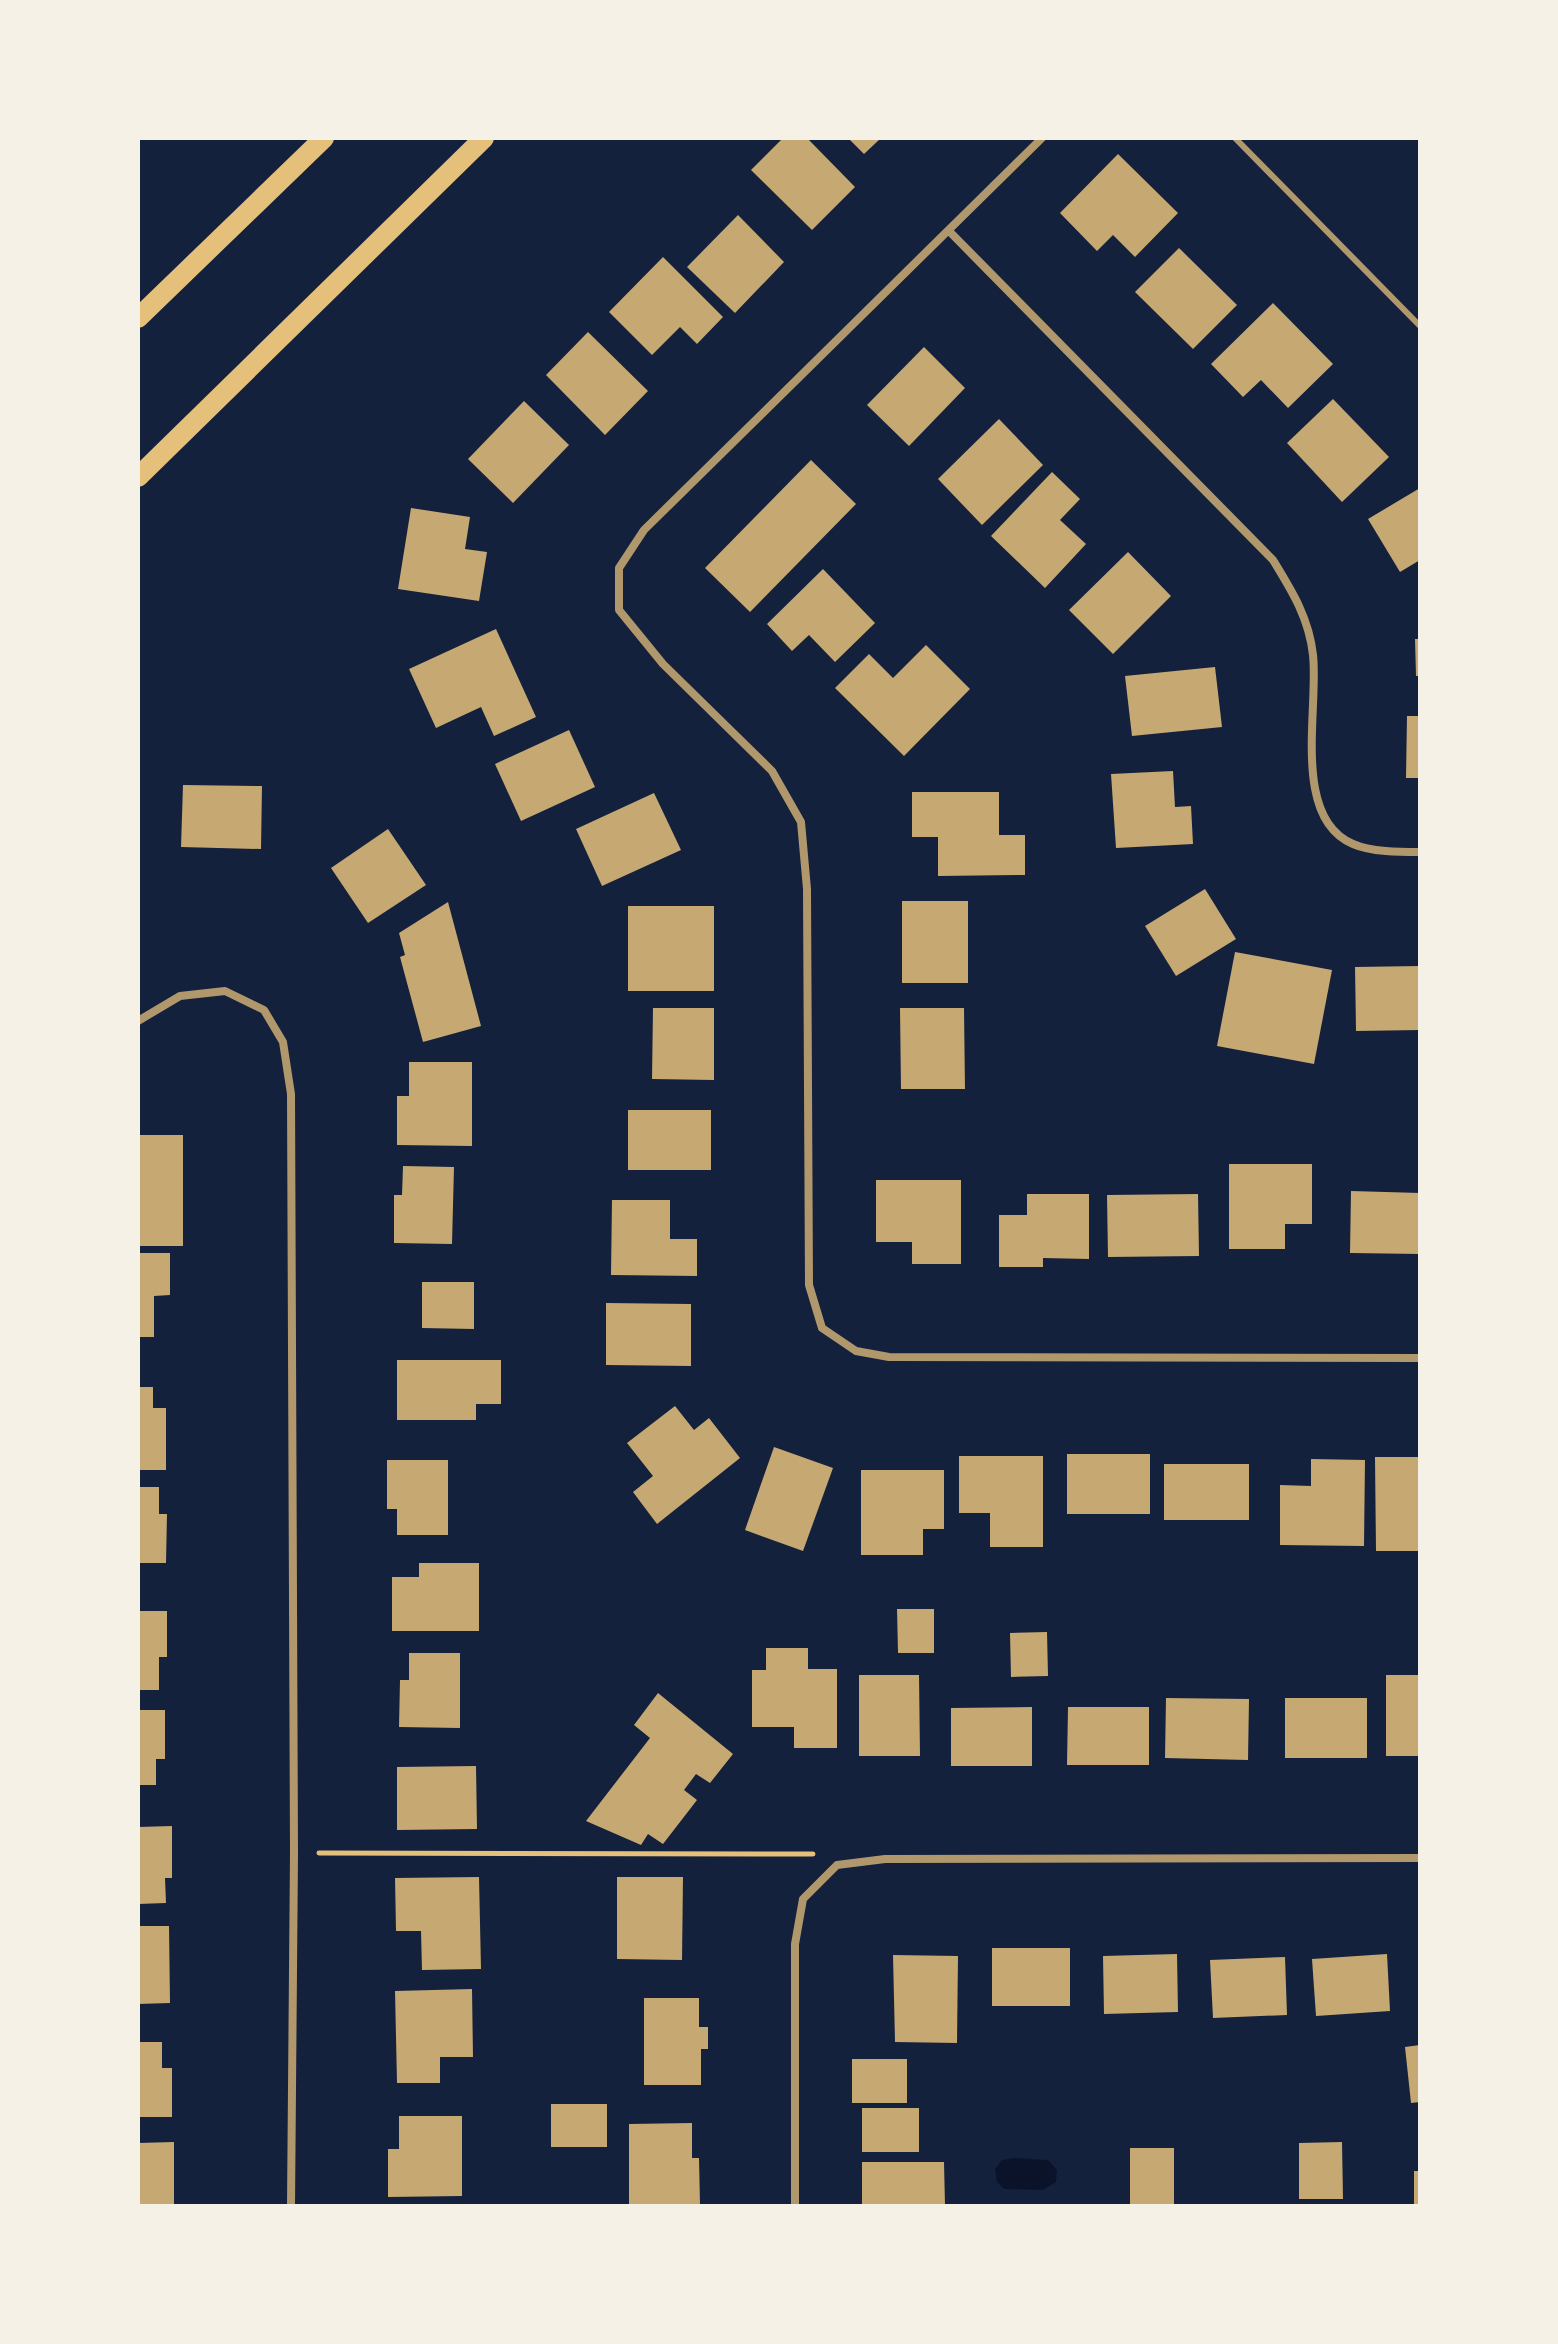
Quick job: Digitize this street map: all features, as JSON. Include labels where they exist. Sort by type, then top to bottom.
[{"type":"main road","points":[[138,318],[324,138]]},
{"type":"main road","points":[[138,477],[484,138]]},
{"type":"street","points":[[1042,138],[644,530],[619,568],[619,610],[663,664],[772,771],[801,822],[807,889],[809,1285],[822,1328],[856,1351],[889,1357],[1420,1358]]},
{"type":"street","points":[[949,231],[1273,560],[1306,615],[1314,657],[1313,780],[1322,818],[1352,844],[1420,852]]},
{"type":"street","points":[[138,1021],[180,996],[225,991],[264,1010],[283,1042],[291,1094],[294,1853],[291,2206]]},
{"type":"street","points":[[795,2206],[795,1944],[803,1899],[837,1865],[885,1859],[1420,1858]]},
{"type":"lane","points":[[1235,138],[1420,326]]},
{"type":"path","points":[[294,1853],[818,1854],[837,1865]]},
{"type":"water","points":[[1002,2160],[1048,2160],[1057,2170],[1056,2182],[1043,2190],[1004,2189],[997,2182],[995,2169]]},
{"type":"building","points":[[783,138],[807,138],[855,187],[812,230],[751,170]]},
{"type":"building","points":[[848,138],[881,138],[864,154]]},
{"type":"building","points":[[1118,154],[1178,213],[1135,257],[1113,235],[1097,251],[1060,213]]},
{"type":"building","points":[[738,215],[784,262],[735,313],[687,267]]},
{"type":"building","points":[[1179,248],[1237,305],[1193,349],[1135,292]]},
{"type":"building","points":[[663,257],[723,317],[697,344],[680,327],[652,355],[609,312]]},
{"type":"building","points":[[1273,303],[1333,364],[1288,408],[1261,380],[1243,397],[1211,364]]},
{"type":"building","points":[[588,332],[648,391],[605,435],[546,375]]},
{"type":"building","points":[[924,347],[965,388],[909,446],[867,405]]},
{"type":"building","points":[[1333,399],[1389,457],[1342,502],[1287,443]]},
{"type":"building","points":[[524,401],[569,445],[513,503],[468,459]]},
{"type":"building","points":[[999,419],[1043,465],[982,525],[938,479]]},
{"type":"building","points":[[811,460],[856,504],[750,612],[705,568]]},
{"type":"building","points":[[1052,472],[1080,499],[1060,520],[1086,544],[1045,588],[991,536]]},
{"type":"building","points":[[1420,488],[1420,560],[1400,572],[1368,519]]},
{"type":"building","points":[[411,508],[470,517],[465,549],[487,552],[479,601],[398,589]]},
{"type":"building","points":[[1128,552],[1171,596],[1113,654],[1069,610]]},
{"type":"building","points":[[823,569],[875,623],[835,662],[809,635],[792,651],[767,624]]},
{"type":"building","points":[[496,629],[536,717],[494,736],[481,707],[436,728],[409,669]]},
{"type":"building","points":[[1415,639],[1420,639],[1420,676],[1416,676]]},
{"type":"building","points":[[926,645],[970,689],[904,756],[835,688],[869,654],[893,678]]},
{"type":"building","points":[[1215,667],[1222,727],[1132,736],[1125,676]]},
{"type":"building","points":[[1407,716],[1420,716],[1420,778],[1406,778]]},
{"type":"building","points":[[569,730],[595,787],[521,821],[495,764]]},
{"type":"building","points":[[1173,771],[1175,807],[1191,806],[1193,844],[1116,848],[1111,774]]},
{"type":"building","points":[[183,785],[262,786],[261,849],[181,847]]},
{"type":"building","points":[[912,792],[999,792],[999,835],[1025,835],[1025,875],[938,876],[938,837],[912,837]]},
{"type":"building","points":[[654,793],[681,850],[602,886],[576,829]]},
{"type":"building","points":[[388,829],[426,885],[368,923],[331,868]]},
{"type":"building","points":[[1205,889],[1236,939],[1176,976],[1145,926]]},
{"type":"building","points":[[902,901],[968,901],[968,983],[902,983]]},
{"type":"building","points":[[448,902],[481,1026],[423,1042],[400,957],[405,955],[399,933]]},
{"type":"building","points":[[628,906],[714,906],[714,991],[628,991]]},
{"type":"building","points":[[1235,952],[1332,970],[1314,1064],[1217,1046]]},
{"type":"building","points":[[1420,966],[1420,1030],[1356,1031],[1355,967]]},
{"type":"building","points":[[653,1008],[714,1008],[714,1080],[652,1079]]},
{"type":"building","points":[[900,1008],[964,1008],[965,1089],[901,1089]]},
{"type":"building","points":[[409,1062],[472,1062],[472,1146],[397,1145],[397,1096],[409,1096]]},
{"type":"building","points":[[628,1110],[711,1110],[711,1170],[628,1170]]},
{"type":"building","points":[[138,1135],[183,1135],[183,1246],[138,1246]]},
{"type":"building","points":[[1229,1164],[1312,1164],[1312,1224],[1285,1224],[1285,1249],[1229,1249]]},
{"type":"building","points":[[403,1166],[454,1167],[452,1244],[394,1243],[394,1195],[402,1195]]},
{"type":"building","points":[[876,1180],[961,1180],[961,1264],[912,1264],[912,1242],[876,1242]]},
{"type":"building","points":[[1351,1191],[1420,1193],[1420,1254],[1350,1253]]},
{"type":"building","points":[[1027,1194],[1089,1194],[1089,1259],[1043,1258],[1043,1267],[999,1267],[999,1215],[1027,1215]]},
{"type":"building","points":[[1198,1194],[1199,1256],[1108,1257],[1107,1195]]},
{"type":"building","points":[[612,1200],[670,1200],[670,1239],[697,1239],[697,1276],[611,1275]]},
{"type":"building","points":[[138,1253],[170,1253],[170,1295],[154,1296],[154,1337],[138,1337]]},
{"type":"building","points":[[422,1282],[474,1282],[474,1329],[422,1328]]},
{"type":"building","points":[[606,1303],[691,1304],[691,1366],[606,1365]]},
{"type":"building","points":[[397,1360],[501,1360],[501,1404],[476,1404],[476,1420],[397,1420]]},
{"type":"building","points":[[138,1387],[153,1387],[153,1408],[166,1408],[166,1470],[138,1470]]},
{"type":"building","points":[[675,1406],[694,1430],[709,1418],[740,1458],[657,1524],[633,1492],[653,1476],[627,1443]]},
{"type":"building","points":[[774,1447],[833,1468],[803,1551],[745,1530]]},
{"type":"building","points":[[1067,1454],[1150,1454],[1150,1514],[1067,1514]]},
{"type":"building","points":[[959,1456],[1043,1456],[1043,1547],[990,1547],[990,1513],[959,1513]]},
{"type":"building","points":[[1375,1457],[1420,1457],[1420,1551],[1376,1551]]},
{"type":"building","points":[[1311,1459],[1365,1460],[1364,1546],[1280,1545],[1280,1485],[1311,1486]]},
{"type":"building","points":[[387,1460],[448,1460],[448,1535],[397,1535],[397,1509],[387,1509]]},
{"type":"building","points":[[1164,1464],[1249,1464],[1249,1520],[1164,1520]]},
{"type":"building","points":[[861,1470],[944,1470],[944,1529],[923,1529],[923,1555],[861,1555]]},
{"type":"building","points":[[138,1487],[159,1487],[159,1514],[167,1514],[166,1563],[138,1563]]},
{"type":"building","points":[[419,1563],[479,1563],[479,1631],[392,1631],[392,1577],[419,1577]]},
{"type":"building","points":[[897,1609],[934,1609],[934,1653],[898,1653]]},
{"type":"building","points":[[138,1611],[167,1611],[167,1657],[159,1657],[159,1690],[138,1690]]},
{"type":"building","points":[[1047,1632],[1048,1676],[1011,1677],[1010,1633]]},
{"type":"building","points":[[766,1648],[808,1648],[808,1669],[837,1669],[837,1748],[794,1748],[794,1727],[752,1727],[752,1670],[766,1670]]},
{"type":"building","points":[[409,1653],[460,1653],[460,1728],[399,1727],[400,1680],[409,1680]]},
{"type":"building","points":[[859,1675],[919,1675],[920,1756],[859,1756]]},
{"type":"building","points":[[1386,1675],[1420,1675],[1420,1756],[1386,1756]]},
{"type":"building","points":[[658,1693],[733,1754],[710,1783],[696,1774],[684,1790],[697,1800],[663,1844],[648,1834],[641,1845],[586,1821],[650,1738],[634,1725]]},
{"type":"building","points":[[1166,1698],[1249,1699],[1248,1760],[1165,1758]]},
{"type":"building","points":[[1285,1698],[1367,1698],[1367,1758],[1285,1758]]},
{"type":"building","points":[[1032,1707],[1032,1766],[951,1766],[951,1708]]},
{"type":"building","points":[[1068,1707],[1149,1707],[1149,1765],[1067,1765]]},
{"type":"building","points":[[138,1710],[165,1710],[165,1759],[156,1759],[156,1785],[138,1785]]},
{"type":"building","points":[[476,1766],[477,1829],[397,1830],[397,1767]]},
{"type":"building","points":[[172,1826],[172,1878],[165,1878],[166,1903],[138,1904],[138,1827]]},
{"type":"building","points":[[479,1877],[481,1969],[422,1970],[421,1931],[396,1931],[395,1878]]},
{"type":"building","points":[[617,1877],[683,1877],[682,1960],[617,1959]]},
{"type":"building","points":[[138,1926],[169,1926],[170,2003],[138,2004]]},
{"type":"building","points":[[992,1948],[1070,1948],[1070,2006],[992,2006]]},
{"type":"building","points":[[1177,1954],[1178,2012],[1104,2014],[1103,1956]]},
{"type":"building","points":[[1387,1954],[1390,2011],[1316,2016],[1312,1959]]},
{"type":"building","points":[[893,1955],[958,1956],[957,2043],[895,2042]]},
{"type":"building","points":[[1285,1957],[1287,2015],[1213,2018],[1210,1960]]},
{"type":"building","points":[[472,1989],[473,2057],[440,2057],[440,2083],[397,2083],[395,1991]]},
{"type":"building","points":[[644,1998],[699,1998],[699,2027],[708,2027],[708,2049],[701,2049],[701,2085],[644,2085]]},
{"type":"building","points":[[138,2042],[162,2042],[162,2068],[172,2068],[172,2117],[138,2117]]},
{"type":"building","points":[[1420,2045],[1420,2102],[1411,2103],[1405,2047]]},
{"type":"building","points":[[852,2059],[907,2059],[907,2103],[852,2103]]},
{"type":"building","points":[[551,2104],[607,2104],[607,2147],[551,2147]]},
{"type":"building","points":[[862,2108],[919,2108],[919,2152],[862,2152]]},
{"type":"building","points":[[399,2116],[462,2116],[462,2196],[388,2197],[388,2149],[399,2149]]},
{"type":"building","points":[[692,2123],[692,2158],[699,2158],[700,2204],[629,2205],[629,2124]]},
{"type":"building","points":[[174,2142],[174,2206],[138,2206],[138,2143]]},
{"type":"building","points":[[1342,2142],[1343,2199],[1299,2199],[1299,2143]]},
{"type":"building","points":[[1130,2148],[1174,2148],[1174,2205],[1130,2205]]},
{"type":"building","points":[[862,2162],[944,2162],[945,2206],[862,2206]]},
{"type":"building","points":[[1414,2171],[1420,2171],[1420,2206],[1414,2206]]}]
